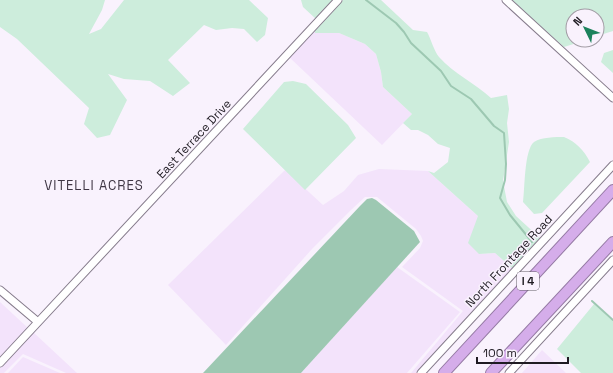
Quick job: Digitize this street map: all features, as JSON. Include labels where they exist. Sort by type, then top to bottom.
[{"type":"highway","name":"I 4","points":[[444,373],[613,190]]},
{"type":"highway","points":[[491,373],[613,242]]},
{"type":"street","name":"East Terrace Drive","points":[[0,363],[338,0]]},
{"type":"street","points":[[506,0],[613,98]]},
{"type":"street","name":"North Frontage Road","points":[[421,373],[613,165]]},
{"type":"street","points":[[509,373],[613,260]]},
{"type":"street","points":[[0,290],[38,322]]},
{"type":"shaded area","points":[[0,0],[105,0],[102,10],[89,34],[101,29],[124,0],[249,0],[268,18],[265,35],[257,42],[244,29],[232,28],[216,30],[204,25],[168,60],[190,83],[173,96],[150,81],[124,79],[108,74],[127,100],[110,135],[97,138],[84,124],[89,108],[17,39],[0,27]]},
{"type":"shaded area","points":[[301,0],[333,0],[316,19],[303,7]]},
{"type":"shaded area","points":[[343,0],[381,0],[413,30],[427,32],[439,57],[491,98],[507,95],[509,109],[507,123],[509,142],[503,181],[507,202],[516,216],[540,238],[512,268],[495,253],[479,254],[468,243],[478,216],[428,171],[434,173],[448,162],[450,148],[438,144],[428,135],[418,130],[411,130],[403,123],[412,114],[383,87],[376,54],[365,44],[339,33],[315,33],[315,30]]},
{"type":"shaded area","points":[[511,0],[613,0],[613,31],[605,34],[605,8],[565,8],[564,47]]},
{"type":"shaded area","points":[[315,30],[315,33],[339,33],[365,44],[376,54],[383,87],[412,114],[382,145],[289,57]]},
{"type":"shaded area","points":[[613,50],[613,73],[601,62],[604,53]]},
{"type":"shaded area","points":[[293,81],[306,84],[348,125],[356,138],[305,190],[243,129],[284,82]]},
{"type":"shaded area","points":[[564,137],[579,147],[590,162],[542,213],[534,214],[523,202],[528,153],[534,142],[541,139]]},
{"type":"shaded area","points":[[379,169],[428,171],[478,216],[479,254],[495,253],[512,268],[417,373],[411,373],[463,311],[402,267],[420,248],[423,241],[416,229],[377,197],[365,197],[351,210],[312,249],[226,345],[168,285],[285,170],[323,205],[344,191],[358,175]]},
{"type":"shaded area","points":[[372,198],[414,231],[420,242],[301,373],[203,373],[360,206],[367,199]]},
{"type":"shaded area","points":[[397,267],[460,312],[407,373],[301,373]]},
{"type":"shaded area","points":[[0,302],[28,328],[0,357]]},
{"type":"shaded area","points":[[594,304],[613,321],[613,373],[581,373],[557,349]]},
{"type":"shaded area","points":[[33,332],[77,373],[66,373],[23,354],[4,373],[0,373],[0,368]]},
{"type":"shaded area","points":[[542,350],[566,373],[522,373]]},
{"type":"shaded area","points":[[23,357],[60,373],[8,373]]},
{"type":"waterway","points":[[366,0],[396,23],[411,43],[441,71],[451,86],[471,99],[494,126],[504,133],[506,164],[505,180],[500,198],[510,215],[532,242]]},
{"type":"waterway","points":[[592,301],[613,320]]},
{"type":"district","name":"VITELLI ACRES","points":[[94,185]]}]
